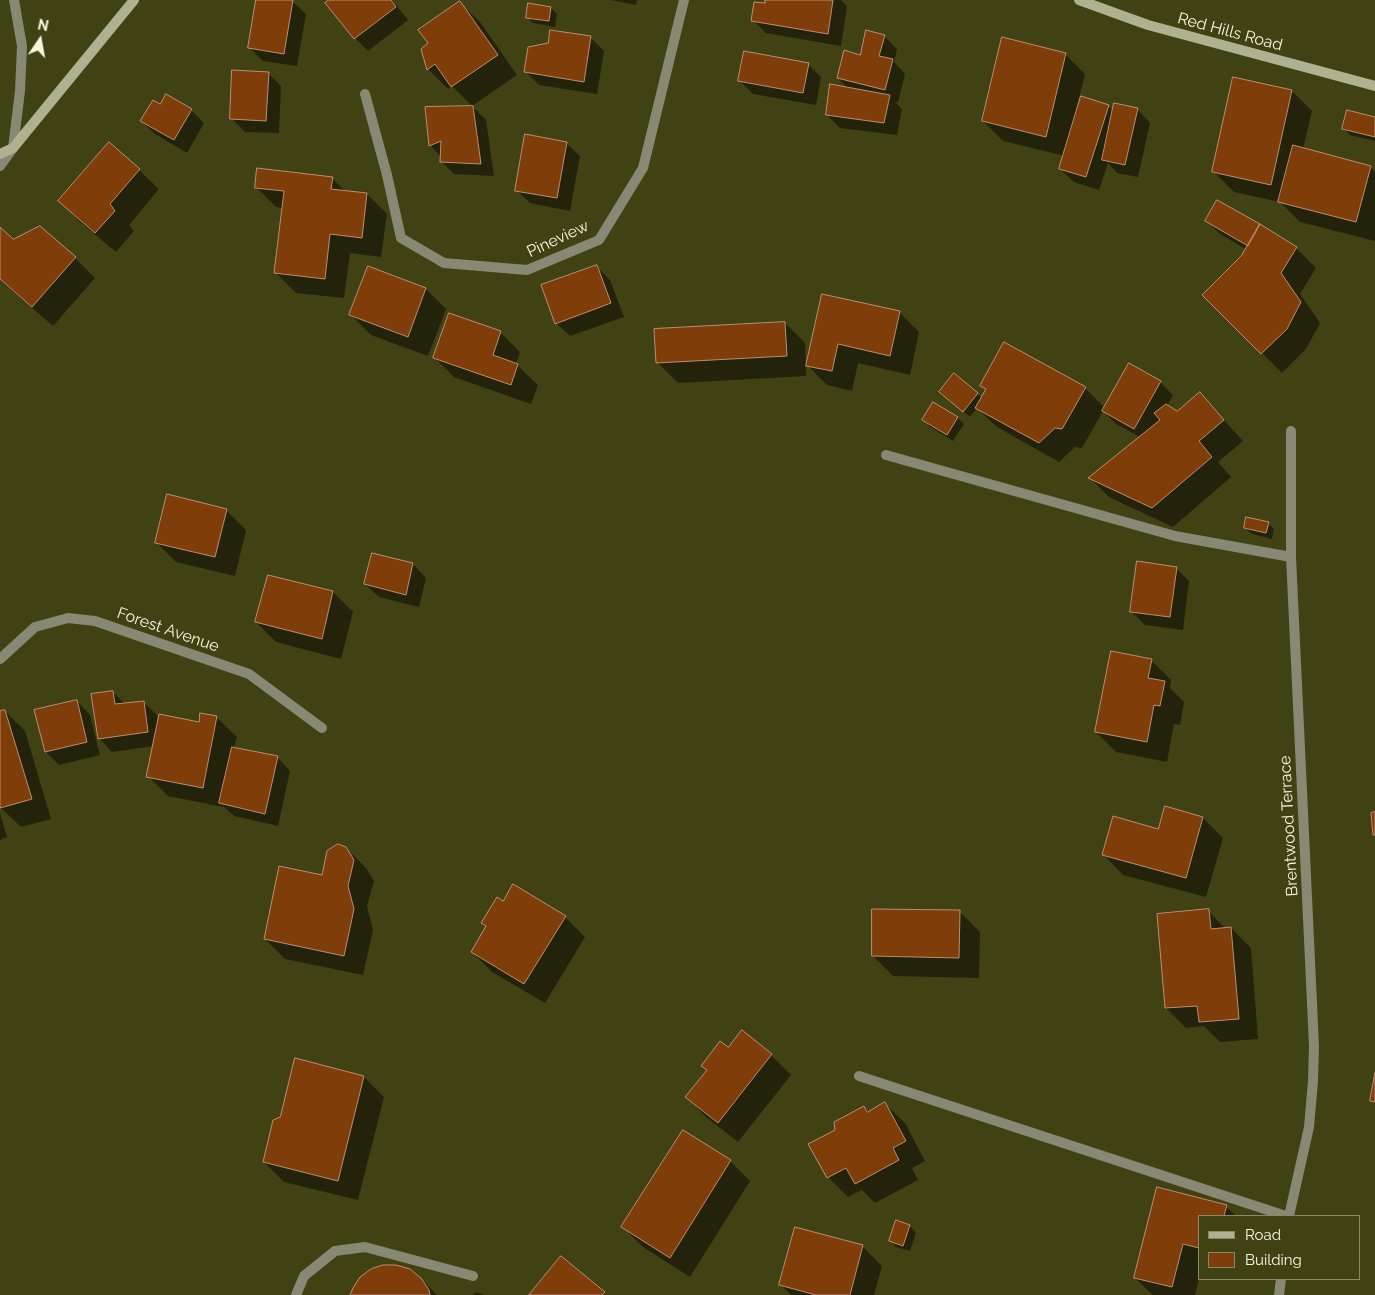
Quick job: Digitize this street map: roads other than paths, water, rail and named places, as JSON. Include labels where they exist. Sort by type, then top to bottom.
[{"type":"main road","points":[[0,154],[14,148],[134,0]]},
{"type":"main road","name":"Red Hills Road","points":[[1078,0],[1148,25],[1375,86]]},
{"type":"street","points":[[0,166],[14,148],[20,91],[22,46],[14,0]]},
{"type":"street","name":"Pineview","points":[[365,94],[387,175],[400,238],[444,263],[527,270],[599,240],[642,168],[684,0]]},
{"type":"street","name":"Brentwood Terrace","points":[[1287,1215],[1308,1127],[1314,1082],[1314,1046],[1291,557],[1291,432]]},
{"type":"street","points":[[886,455],[1176,536],[1291,557]]},
{"type":"street","name":"Forest Avenue","points":[[0,659],[36,627],[68,618],[95,621],[249,674],[322,728]]},
{"type":"street","points":[[859,1076],[1284,1215]]},
{"type":"street","points":[[296,1295],[304,1276],[335,1251],[365,1247],[472,1276]]},
{"type":"street","points":[[1279,1295],[1281,1280]]}]
